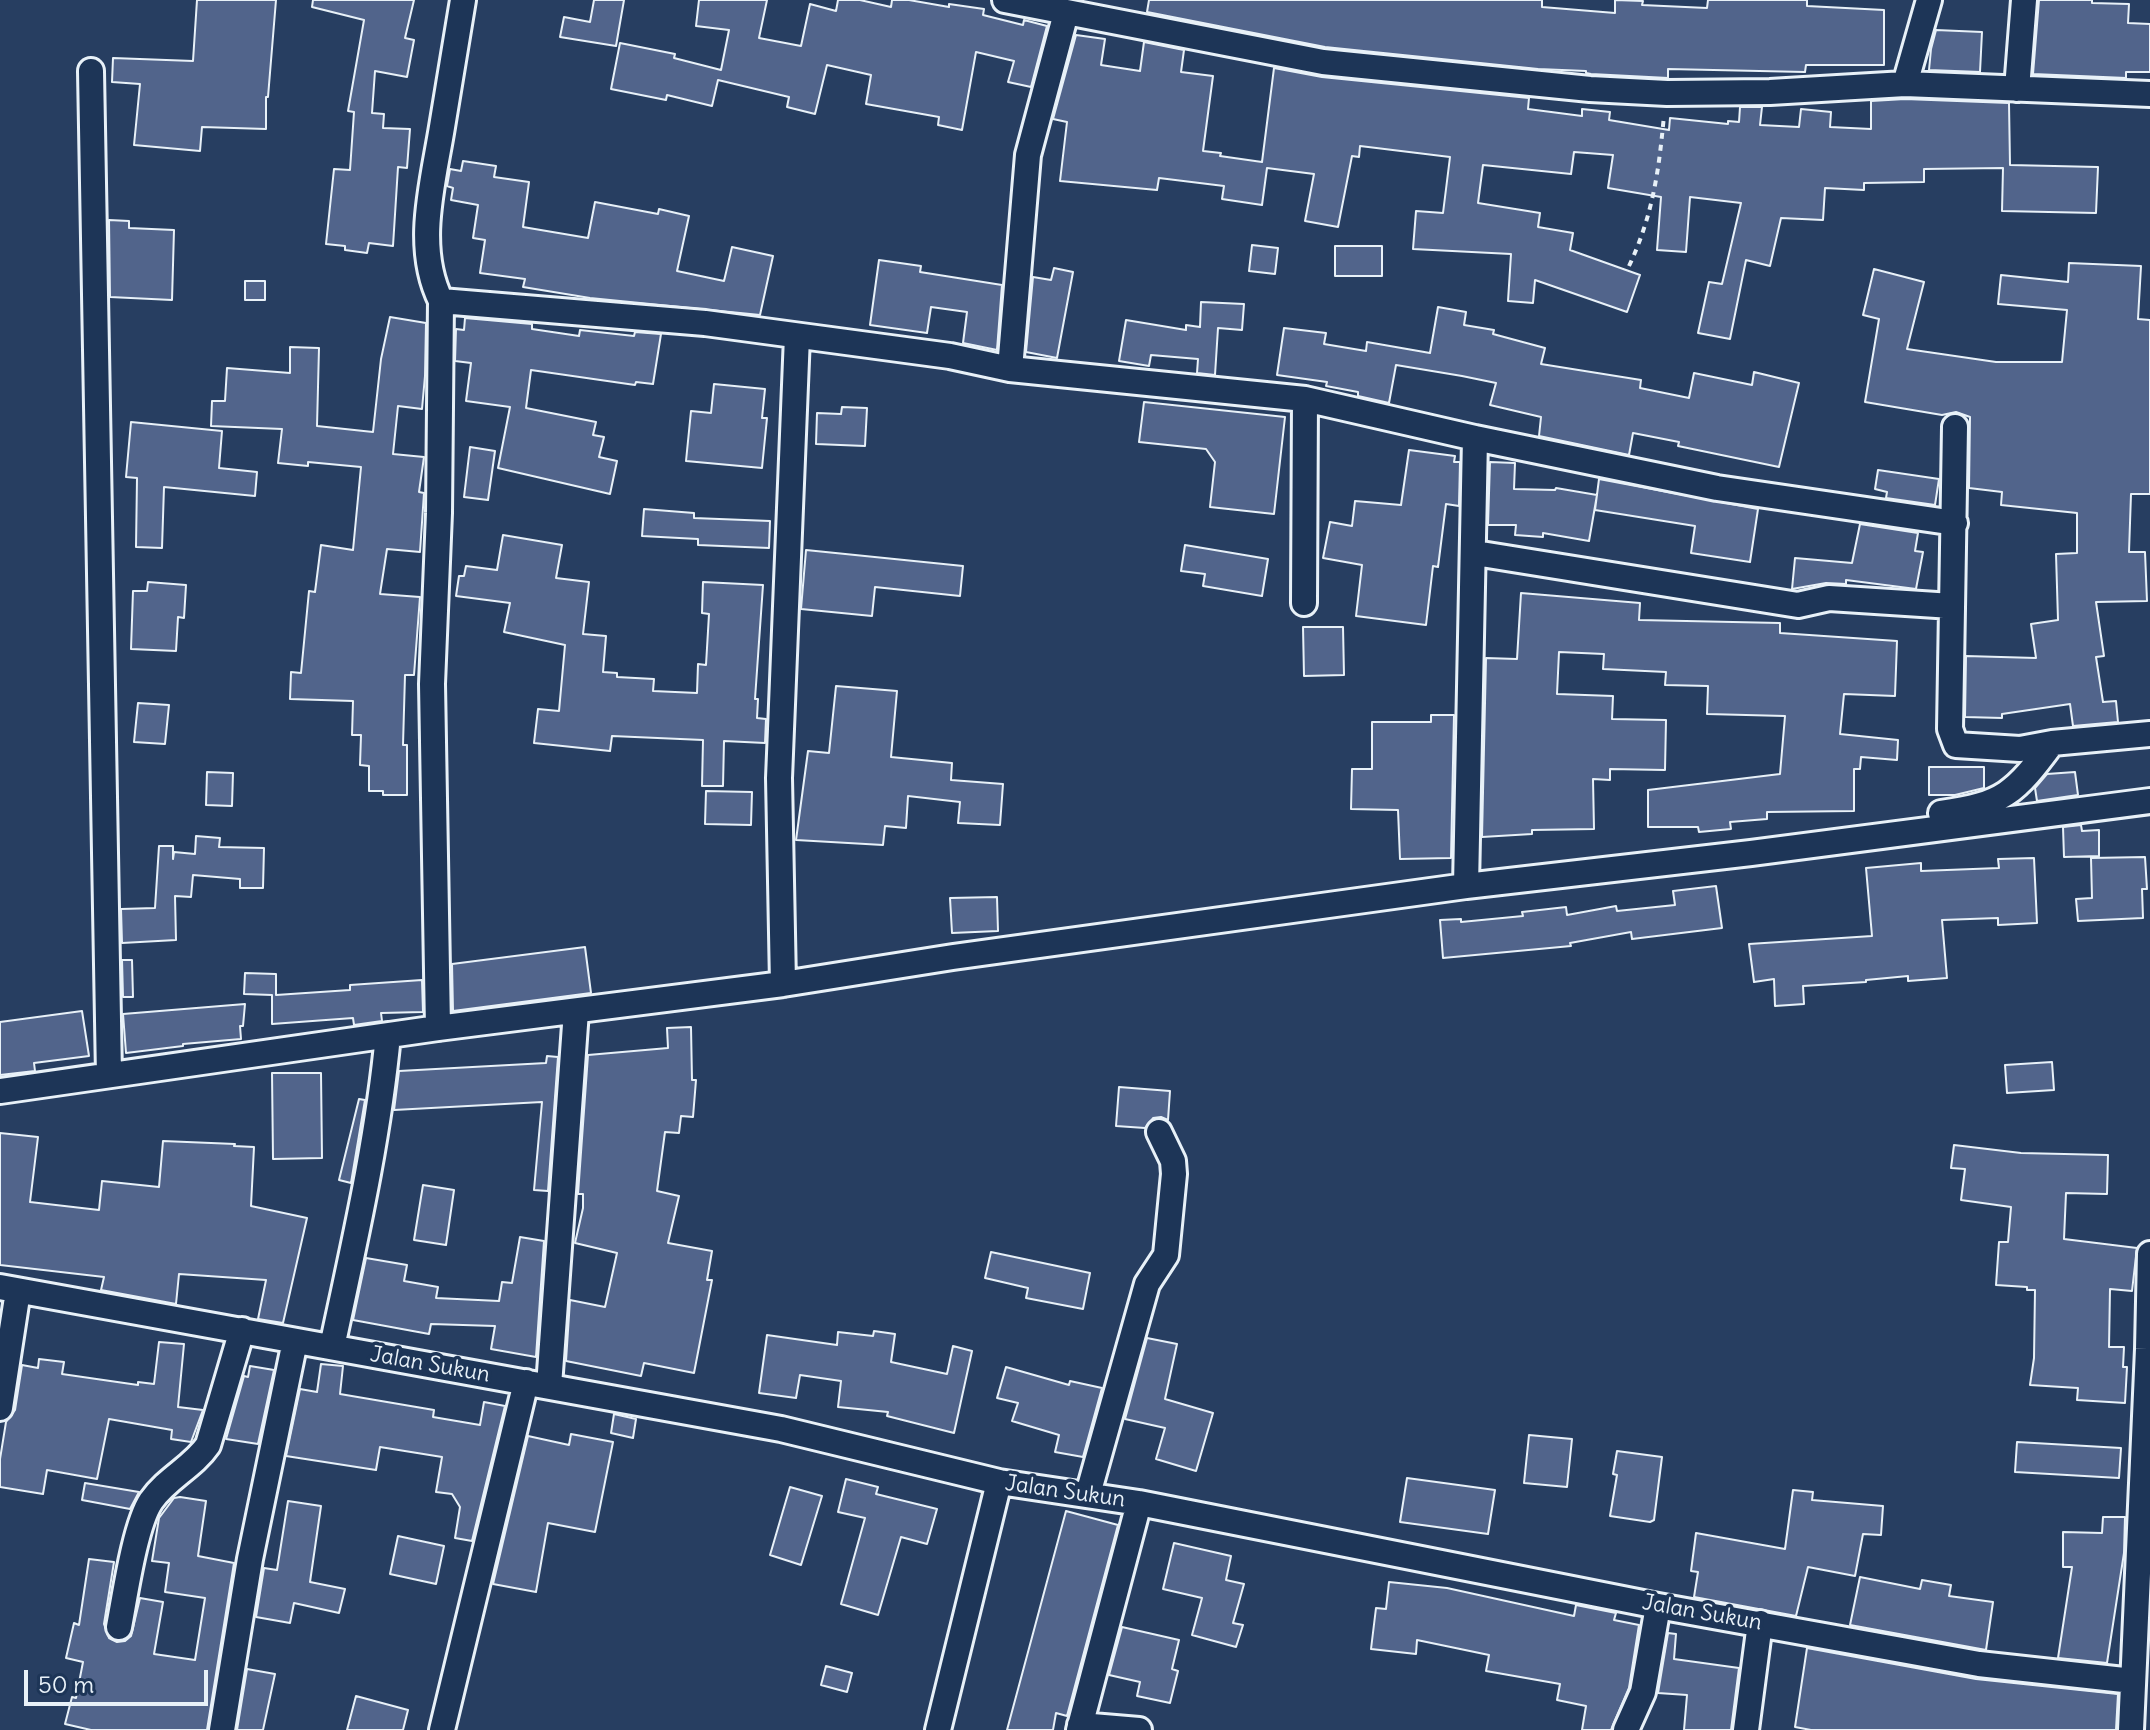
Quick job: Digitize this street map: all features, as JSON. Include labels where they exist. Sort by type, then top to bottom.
[{"type":"street","points":[[438,1028],[432,684],[439,497],[441,301],[435,288],[427,246],[429,209],[463,0]]},
{"type":"street","points":[[1005,0],[1323,62],[1590,89],[1667,93],[1770,92],[1905,84],[2150,94]]},
{"type":"street","points":[[1905,84],[1929,0]]},
{"type":"street","points":[[2017,89],[2024,0]]},
{"type":"street","points":[[1010,369],[1028,155],[1066,13]]},
{"type":"street","points":[[91,71],[109,1075]]},
{"type":"street","points":[[441,301],[705,323],[950,356],[1010,369],[1305,399],[1717,488],[1955,523]]},
{"type":"street","points":[[783,984],[779,778],[797,336]]},
{"type":"street","points":[[1304,603],[1305,399]]},
{"type":"street","points":[[1955,427],[1950,729],[1956,745],[2020,749],[2150,734]]},
{"type":"street","points":[[1466,886],[1475,438]]},
{"type":"street","points":[[1475,553],[1798,605],[1829,598],[1952,606]]},
{"type":"street","points":[[1751,853],[1788,837],[1989,803],[2023,782],[2052,743]]},
{"type":"street","points":[[1,1096],[109,1075],[388,1035],[783,984],[953,957],[1466,886],[2150,801]]},
{"type":"street","points":[[442,1730],[537,1384],[576,1011]]},
{"type":"street","points":[[332,1347],[361,1214],[379,1112],[388,1035]]},
{"type":"street","points":[[1088,1494],[1147,1284],[1166,1255],[1173,1161],[1159,1132]]},
{"type":"street","points":[[2131,1730],[2150,1254]]},
{"type":"street","points":[[0,1408],[9,1289]]},
{"type":"street","name":"Jalan Sukun","points":[[9,1289],[781,1429],[999,1482],[1139,1503],[1658,1606],[1979,1664],[2133,1681]]},
{"type":"street","points":[[119,1627],[141,1527],[150,1503],[175,1476],[199,1459],[208,1445],[242,1330]]},
{"type":"street","points":[[222,1730],[250,1559],[295,1341]]},
{"type":"street","points":[[938,1730],[999,1482]]},
{"type":"street","points":[[1139,1503],[1080,1727],[1139,1730]]},
{"type":"street","points":[[1626,1730],[1643,1692],[1658,1606]]},
{"type":"street","points":[[1746,1730],[1760,1623]]},
{"type":"path","points":[[1629,266],[1656,192],[1667,93]]},
{"type":"building","points":[[197,0],[276,0],[266,97],[266,129],[202,127],[200,151],[134,145],[140,84],[112,82],[113,58],[193,61]]},
{"type":"building","points":[[313,0],[414,0],[405,38],[414,40],[407,77],[375,71],[372,113],[384,114],[383,128],[410,129],[407,168],[398,167],[393,246],[369,243],[367,253],[326,244],[334,169],[350,170],[354,112],[348,111],[364,20],[312,7]]},
{"type":"building","points":[[594,0],[624,0],[616,46],[560,37],[564,17],[590,22]]},
{"type":"building","points":[[699,0],[767,0],[759,38],[801,46],[810,4],[836,11],[838,0],[860,0],[891,7],[892,0],[949,7],[949,4],[984,9],[983,15],[1023,25],[1024,20],[1047,26],[1031,87],[1008,82],[1014,61],[976,52],[962,130],[938,125],[939,117],[866,104],[871,75],[827,65],[815,114],[787,107],[789,97],[718,80],[712,106],[667,95],[666,100],[611,89],[620,43],[675,54],[674,58],[721,70],[729,30],[696,26]]},
{"type":"building","points":[[1149,0],[1542,0],[1542,7],[1615,13],[1615,0],[1643,1],[1642,5],[1707,8],[1708,0],[1807,0],[1807,6],[1884,10],[1884,65],[1806,65],[1805,72],[1668,69],[1668,78],[1591,74],[1586,71],[1538,69],[1325,47],[1147,12]]},
{"type":"building","points":[[2039,0],[2129,4],[2128,23],[2150,24],[2150,72],[2126,72],[2126,78],[2033,74]]},
{"type":"building","points":[[1936,30],[1982,32],[1980,72],[1929,70]]},
{"type":"building","points":[[1076,35],[1105,39],[1101,65],[1140,71],[1144,42],[1184,50],[1181,72],[1213,76],[1203,151],[1221,153],[1220,156],[1262,162],[1274,68],[1322,77],[1529,98],[1528,109],[1582,116],[1582,109],[1610,112],[1609,120],[1669,130],[1670,118],[1728,124],[1728,121],[1739,122],[1740,107],[1762,107],[1760,125],[1799,127],[1801,109],[1831,112],[1830,127],[1871,129],[1871,101],[1905,99],[2009,103],[2010,165],[2098,167],[2096,213],[2002,211],[2003,168],[1924,169],[1924,182],[1864,183],[1864,190],[1825,188],[1823,220],[1781,218],[1770,266],[1746,260],[1730,339],[1698,333],[1709,282],[1722,284],[1741,203],[1690,197],[1686,252],[1657,250],[1661,197],[1608,188],[1613,155],[1574,152],[1571,174],[1483,165],[1478,203],[1540,213],[1538,227],[1573,233],[1570,250],[1640,275],[1627,312],[1535,280],[1533,303],[1508,301],[1511,254],[1413,249],[1416,211],[1443,213],[1450,157],[1360,146],[1359,157],[1352,156],[1338,227],[1305,221],[1314,174],[1267,168],[1262,205],[1222,199],[1224,186],[1159,178],[1157,190],[1060,181],[1067,122],[1053,119]]},
{"type":"building","points":[[463,161],[496,166],[494,177],[529,182],[523,227],[588,238],[595,202],[658,214],[659,209],[689,216],[677,271],[724,281],[732,247],[773,256],[760,315],[590,298],[523,287],[525,279],[480,273],[485,240],[473,238],[478,205],[451,200],[453,188],[447,186],[450,169],[461,171]]},
{"type":"building","points":[[109,220],[129,221],[129,228],[174,230],[172,300],[110,297]]},
{"type":"building","points":[[1252,245],[1278,248],[1275,274],[1249,271]]},
{"type":"building","points":[[1335,246],[1382,246],[1382,276],[1335,276]]},
{"type":"building","points":[[879,260],[921,266],[920,272],[1002,285],[997,350],[963,343],[967,312],[931,307],[927,333],[870,325]]},
{"type":"building","points":[[2069,263],[2141,266],[2138,319],[2150,320],[2150,494],[2131,494],[2129,552],[2145,552],[2147,601],[2096,602],[2104,656],[2096,657],[2103,702],[2116,701],[2118,722],[2073,726],[2070,704],[2002,714],[2002,718],[1965,717],[1966,656],[2036,658],[2031,624],[2058,620],[2056,554],[2077,553],[2077,513],[2001,505],[2002,492],[1969,488],[1970,417],[1956,412],[1942,415],[1865,402],[1879,319],[1863,315],[1874,269],[1924,282],[1907,349],[1996,362],[2062,362],[2067,310],[1998,304],[2001,275],[2068,282]]},
{"type":"building","points":[[1054,268],[1073,272],[1057,358],[1026,352],[1033,277],[1051,280]]},
{"type":"building","points":[[245,281],[265,281],[265,300],[245,300]]},
{"type":"building","points":[[1201,302],[1244,304],[1242,330],[1218,328],[1215,375],[1197,373],[1198,359],[1151,355],[1149,366],[1119,361],[1126,320],[1186,330],[1186,325],[1200,327]]},
{"type":"building","points":[[1438,307],[1466,312],[1464,325],[1494,330],[1493,334],[1545,348],[1541,364],[1641,380],[1640,388],[1689,398],[1694,373],[1752,385],[1754,372],[1799,383],[1779,467],[1678,446],[1679,442],[1633,433],[1629,455],[1539,436],[1541,417],[1490,405],[1496,383],[1462,376],[1396,365],[1389,403],[1358,396],[1358,392],[1326,386],[1327,382],[1277,375],[1284,328],[1326,333],[1324,344],[1366,351],[1367,342],[1430,353]]},
{"type":"building","points":[[390,317],[426,323],[422,409],[398,406],[393,454],[424,457],[419,492],[424,493],[420,552],[387,549],[380,594],[420,597],[414,675],[405,675],[403,745],[407,745],[407,795],[383,795],[383,791],[369,791],[369,766],[360,765],[361,735],[352,735],[353,701],[290,699],[291,672],[301,673],[309,591],[315,592],[321,545],[353,550],[361,467],[308,462],[308,466],[278,463],[282,429],[211,426],[212,401],[225,401],[227,368],[290,373],[290,347],[319,348],[317,426],[373,432],[381,359]]},
{"type":"building","points":[[465,318],[532,324],[532,329],[579,336],[580,330],[634,336],[635,332],[661,334],[653,384],[636,382],[635,385],[531,370],[526,408],[596,422],[593,435],[604,437],[599,457],[617,461],[610,494],[498,468],[510,407],[466,401],[471,363],[455,361],[456,329],[464,330]]},
{"type":"building","points":[[714,384],[765,389],[762,418],[767,418],[762,468],[686,461],[691,411],[711,413]]},
{"type":"building","points":[[1144,402],[1285,417],[1274,514],[1210,507],[1215,462],[1206,449],[1139,442]]},
{"type":"building","points":[[842,407],[867,408],[865,446],[816,444],[817,413],[841,414]]},
{"type":"building","points":[[131,422],[222,431],[219,468],[257,472],[255,496],[164,487],[162,548],[136,547],[137,478],[126,477]]},
{"type":"building","points":[[470,447],[495,451],[488,500],[464,497]]},
{"type":"building","points":[[1409,450],[1455,456],[1454,462],[1460,462],[1459,506],[1446,504],[1438,567],[1433,566],[1426,625],[1356,616],[1362,565],[1323,558],[1330,522],[1352,526],[1355,501],[1401,505]]},
{"type":"building","points":[[1490,462],[1515,463],[1514,489],[1556,488],[1597,495],[1589,541],[1543,533],[1543,537],[1515,535],[1516,525],[1488,525]]},
{"type":"building","points":[[1878,470],[1939,479],[1935,505],[1886,498],[1887,492],[1875,489]]},
{"type":"building","points":[[1599,479],[1758,509],[1750,562],[1691,553],[1695,526],[1595,510]]},
{"type":"building","points":[[644,509],[694,513],[694,518],[770,521],[769,548],[698,545],[698,539],[642,536]]},
{"type":"building","points":[[1860,524],[1918,533],[1915,551],[1923,552],[1916,589],[1846,580],[1846,584],[1826,583],[1792,589],[1795,558],[1852,563]]},
{"type":"building","points":[[503,535],[562,545],[556,578],[589,582],[583,634],[606,636],[603,672],[617,673],[617,677],[654,679],[653,691],[697,693],[698,664],[706,665],[709,614],[702,613],[703,582],[763,585],[755,699],[758,699],[757,718],[766,719],[765,743],[724,741],[723,786],[702,786],[703,740],[612,736],[610,751],[534,743],[538,709],[559,711],[565,645],[504,632],[510,603],[456,596],[459,576],[464,576],[466,566],[497,570]]},
{"type":"building","points":[[1185,545],[1268,559],[1262,596],[1203,586],[1205,574],[1181,571]]},
{"type":"building","points":[[806,550],[963,566],[960,596],[875,587],[872,616],[801,609]]},
{"type":"building","points":[[148,582],[186,585],[184,618],[178,617],[176,651],[131,649],[133,591],[147,591]]},
{"type":"building","points":[[1521,593],[1640,603],[1639,620],[1780,623],[1780,633],[1897,641],[1895,696],[1844,694],[1840,734],[1898,740],[1897,760],[1861,757],[1860,769],[1854,769],[1854,811],[1767,812],[1767,819],[1730,822],[1731,829],[1699,832],[1698,827],[1648,827],[1648,790],[1780,774],[1785,716],[1707,714],[1708,686],[1665,685],[1666,672],[1603,669],[1604,654],[1559,652],[1557,694],[1613,696],[1612,719],[1666,720],[1665,770],[1610,769],[1610,780],[1593,779],[1594,829],[1532,830],[1532,834],[1482,837],[1486,658],[1517,659]]},
{"type":"building","points":[[1303,627],[1343,627],[1344,675],[1304,676]]},
{"type":"building","points":[[836,686],[897,691],[891,757],[952,763],[951,780],[1003,784],[1000,825],[958,823],[960,802],[908,796],[906,828],[885,826],[883,845],[796,840],[808,751],[829,753]]},
{"type":"building","points":[[138,703],[169,705],[165,744],[134,742]]},
{"type":"building","points":[[1431,715],[1454,715],[1451,858],[1400,859],[1398,810],[1351,809],[1352,769],[1372,769],[1372,722],[1431,722]]},
{"type":"building","points":[[1929,767],[1984,767],[1984,788],[1955,795],[1929,795]]},
{"type":"building","points":[[207,772],[233,773],[232,806],[206,805]]},
{"type":"building","points":[[2075,772],[2078,795],[2037,801],[2035,788],[2047,774]]},
{"type":"building","points":[[706,791],[752,792],[751,825],[705,824]]},
{"type":"building","points":[[2081,825],[2082,831],[2099,830],[2099,856],[2064,857],[2063,827]]},
{"type":"building","points":[[196,836],[220,838],[219,847],[264,848],[263,888],[240,888],[240,879],[193,875],[191,897],[175,896],[176,940],[122,943],[121,909],[155,908],[159,846],[173,846],[173,859],[174,852],[195,854]]},
{"type":"building","points":[[2145,857],[2147,889],[2142,889],[2143,918],[2078,921],[2076,899],[2092,898],[2091,858]]},
{"type":"building","points":[[2034,858],[2037,923],[1998,925],[1998,918],[1942,920],[1947,978],[1908,981],[1908,976],[1803,986],[1804,1004],[1775,1006],[1774,979],[1754,982],[1749,944],[1872,936],[1866,868],[1921,863],[1921,871],[1999,868],[1998,859]]},
{"type":"building","points":[[1716,886],[1722,928],[1632,939],[1631,932],[1570,943],[1571,946],[1443,958],[1440,920],[1461,919],[1461,922],[1523,916],[1522,912],[1566,907],[1567,915],[1616,906],[1617,911],[1675,905],[1673,891]]},
{"type":"building","points":[[997,897],[998,931],[952,933],[950,898]]},
{"type":"building","points":[[585,947],[591,993],[453,1011],[452,964]]},
{"type":"building","points":[[122,960],[132,960],[133,997],[123,997]]},
{"type":"building","points":[[245,973],[276,974],[276,995],[350,990],[350,985],[422,980],[423,1012],[381,1013],[382,1021],[354,1025],[353,1018],[272,1024],[272,995],[244,994]]},
{"type":"building","points":[[245,1004],[243,1026],[240,1026],[241,1039],[126,1053],[123,1014]]},
{"type":"building","points":[[82,1011],[89,1056],[34,1063],[35,1071],[0,1075],[0,1022]]},
{"type":"building","points":[[691,1027],[692,1080],[696,1080],[693,1117],[681,1116],[679,1133],[665,1132],[657,1191],[679,1196],[668,1243],[712,1251],[707,1280],[712,1280],[694,1373],[644,1363],[641,1376],[566,1361],[570,1300],[605,1307],[617,1253],[575,1243],[583,1208],[583,1194],[578,1194],[588,1055],[668,1048],[667,1028]]},
{"type":"building","points":[[547,1056],[558,1057],[548,1191],[534,1190],[542,1102],[394,1110],[399,1071],[546,1063]]},
{"type":"building","points":[[2052,1062],[2054,1090],[2007,1093],[2005,1065]]},
{"type":"building","points":[[272,1073],[321,1073],[322,1158],[273,1159]]},
{"type":"building","points":[[1119,1087],[1170,1091],[1168,1120],[1153,1118],[1145,1128],[1116,1126]]},
{"type":"building","points":[[359,1099],[365,1100],[351,1183],[339,1180]]},
{"type":"building","points":[[0,1133],[38,1137],[30,1202],[99,1210],[102,1181],[159,1187],[163,1141],[254,1147],[251,1206],[307,1218],[283,1323],[258,1319],[266,1280],[179,1274],[176,1304],[101,1290],[104,1277],[0,1265]]},
{"type":"building","points":[[1954,1145],[2021,1153],[2108,1155],[2107,1194],[2066,1193],[2064,1239],[2137,1248],[2132,1291],[2110,1289],[2109,1347],[2124,1347],[2123,1367],[2127,1367],[2125,1403],[2077,1400],[2078,1388],[2030,1385],[2034,1358],[2035,1290],[1996,1285],[1999,1242],[2008,1242],[2011,1207],[1961,1200],[1965,1169],[1951,1168]]},
{"type":"building","points":[[423,1185],[454,1190],[446,1245],[414,1240]]},
{"type":"building","points":[[520,1237],[544,1241],[536,1357],[491,1349],[495,1326],[431,1324],[429,1334],[353,1320],[366,1258],[407,1265],[404,1281],[438,1287],[436,1298],[499,1301],[502,1282],[512,1283]]},
{"type":"building","points":[[991,1252],[1090,1273],[1083,1309],[1026,1298],[1028,1288],[985,1278]]},
{"type":"building","points":[[874,1331],[895,1334],[891,1362],[947,1374],[953,1346],[972,1351],[954,1433],[887,1416],[888,1412],[838,1407],[841,1381],[800,1375],[796,1398],[759,1393],[767,1335],[837,1345],[838,1332],[873,1336]]},
{"type":"building","points":[[1147,1338],[1177,1344],[1165,1399],[1213,1413],[1196,1471],[1156,1459],[1165,1428],[1125,1419]]},
{"type":"building","points":[[159,1342],[184,1344],[178,1407],[203,1410],[191,1442],[171,1439],[172,1430],[109,1419],[97,1479],[47,1470],[43,1494],[0,1487],[0,1459],[6,1422],[15,1410],[22,1365],[38,1368],[39,1359],[64,1362],[62,1374],[138,1385],[138,1382],[154,1384]]},
{"type":"building","points":[[321,1364],[343,1366],[340,1394],[434,1410],[433,1417],[480,1425],[484,1402],[505,1406],[472,1541],[455,1538],[460,1507],[452,1494],[436,1492],[442,1457],[380,1447],[376,1470],[286,1456],[300,1389],[317,1392]]},
{"type":"building","points":[[250,1366],[274,1370],[258,1444],[226,1439],[244,1376],[248,1377]]},
{"type":"building","points":[[1006,1367],[1069,1385],[1070,1381],[1102,1388],[1083,1457],[1055,1452],[1059,1435],[1012,1421],[1018,1403],[997,1398]]},
{"type":"building","points":[[614,1414],[636,1419],[633,1438],[611,1433]]},
{"type":"building","points":[[571,1434],[613,1442],[595,1532],[548,1523],[536,1592],[493,1584],[528,1436],[569,1445]]},
{"type":"building","points":[[1529,1435],[1572,1439],[1567,1487],[1524,1483]]},
{"type":"building","points":[[2017,1442],[2121,1448],[2119,1478],[2015,1472]]},
{"type":"building","points":[[1617,1451],[1662,1457],[1654,1520],[1650,1522],[1610,1516],[1617,1475],[1613,1474]]},
{"type":"building","points":[[1407,1478],[1495,1490],[1488,1534],[1400,1522]]},
{"type":"building","points":[[846,1479],[878,1487],[876,1494],[937,1509],[927,1544],[901,1537],[878,1615],[841,1604],[865,1518],[838,1512]]},
{"type":"building","points":[[85,1483],[139,1492],[130,1509],[82,1500]]},
{"type":"building","points":[[790,1487],[822,1496],[801,1565],[770,1555]]},
{"type":"building","points":[[1793,1490],[1813,1492],[1812,1500],[1883,1506],[1881,1535],[1863,1534],[1855,1576],[1808,1567],[1796,1616],[1694,1597],[1698,1572],[1691,1571],[1696,1533],[1785,1549]]},
{"type":"building","points":[[174,1498],[206,1501],[198,1556],[234,1563],[207,1730],[91,1730],[65,1724],[72,1697],[76,1698],[83,1662],[66,1658],[74,1623],[79,1625],[89,1559],[114,1562],[104,1624],[109,1638],[117,1642],[131,1636],[140,1598],[163,1602],[154,1654],[195,1660],[205,1598],[165,1592],[169,1563],[152,1561],[159,1518]]},
{"type":"building","points":[[288,1501],[321,1506],[310,1582],[345,1589],[339,1613],[294,1603],[290,1623],[256,1617],[264,1568],[277,1570]]},
{"type":"building","points":[[1066,1511],[1118,1525],[1067,1716],[1056,1713],[1053,1730],[1007,1730]]},
{"type":"building","points":[[2103,1517],[2125,1517],[2124,1553],[2107,1663],[2058,1658],[2072,1567],[2063,1567],[2063,1532],[2102,1533]]},
{"type":"building","points":[[398,1536],[444,1546],[436,1584],[390,1574]]},
{"type":"building","points":[[1174,1543],[1231,1556],[1226,1580],[1244,1584],[1233,1623],[1243,1625],[1236,1647],[1192,1635],[1202,1598],[1163,1589]]},
{"type":"building","points":[[1860,1577],[1920,1589],[1922,1580],[1951,1585],[1949,1596],[1993,1602],[1986,1650],[1850,1625]]},
{"type":"building","points":[[1389,1582],[1447,1588],[1574,1616],[1576,1605],[1616,1613],[1614,1620],[1639,1625],[1629,1688],[1611,1730],[1582,1730],[1586,1706],[1557,1700],[1560,1684],[1486,1671],[1489,1655],[1417,1640],[1416,1654],[1371,1649],[1376,1608],[1386,1609]]},
{"type":"building","points":[[1122,1627],[1179,1640],[1172,1669],[1178,1671],[1170,1703],[1137,1696],[1140,1682],[1109,1675]]},
{"type":"building","points":[[1668,1633],[1676,1634],[1674,1659],[1739,1668],[1731,1730],[1684,1730],[1687,1695],[1658,1693]]},
{"type":"building","points":[[1807,1648],[1976,1679],[2118,1694],[2116,1730],[1811,1730],[1795,1727]]},
{"type":"building","points":[[826,1666],[852,1673],[847,1692],[821,1685]]},
{"type":"building","points":[[247,1669],[275,1674],[263,1730],[237,1730]]},
{"type":"building","points":[[356,1696],[408,1710],[403,1730],[347,1730]]}]
